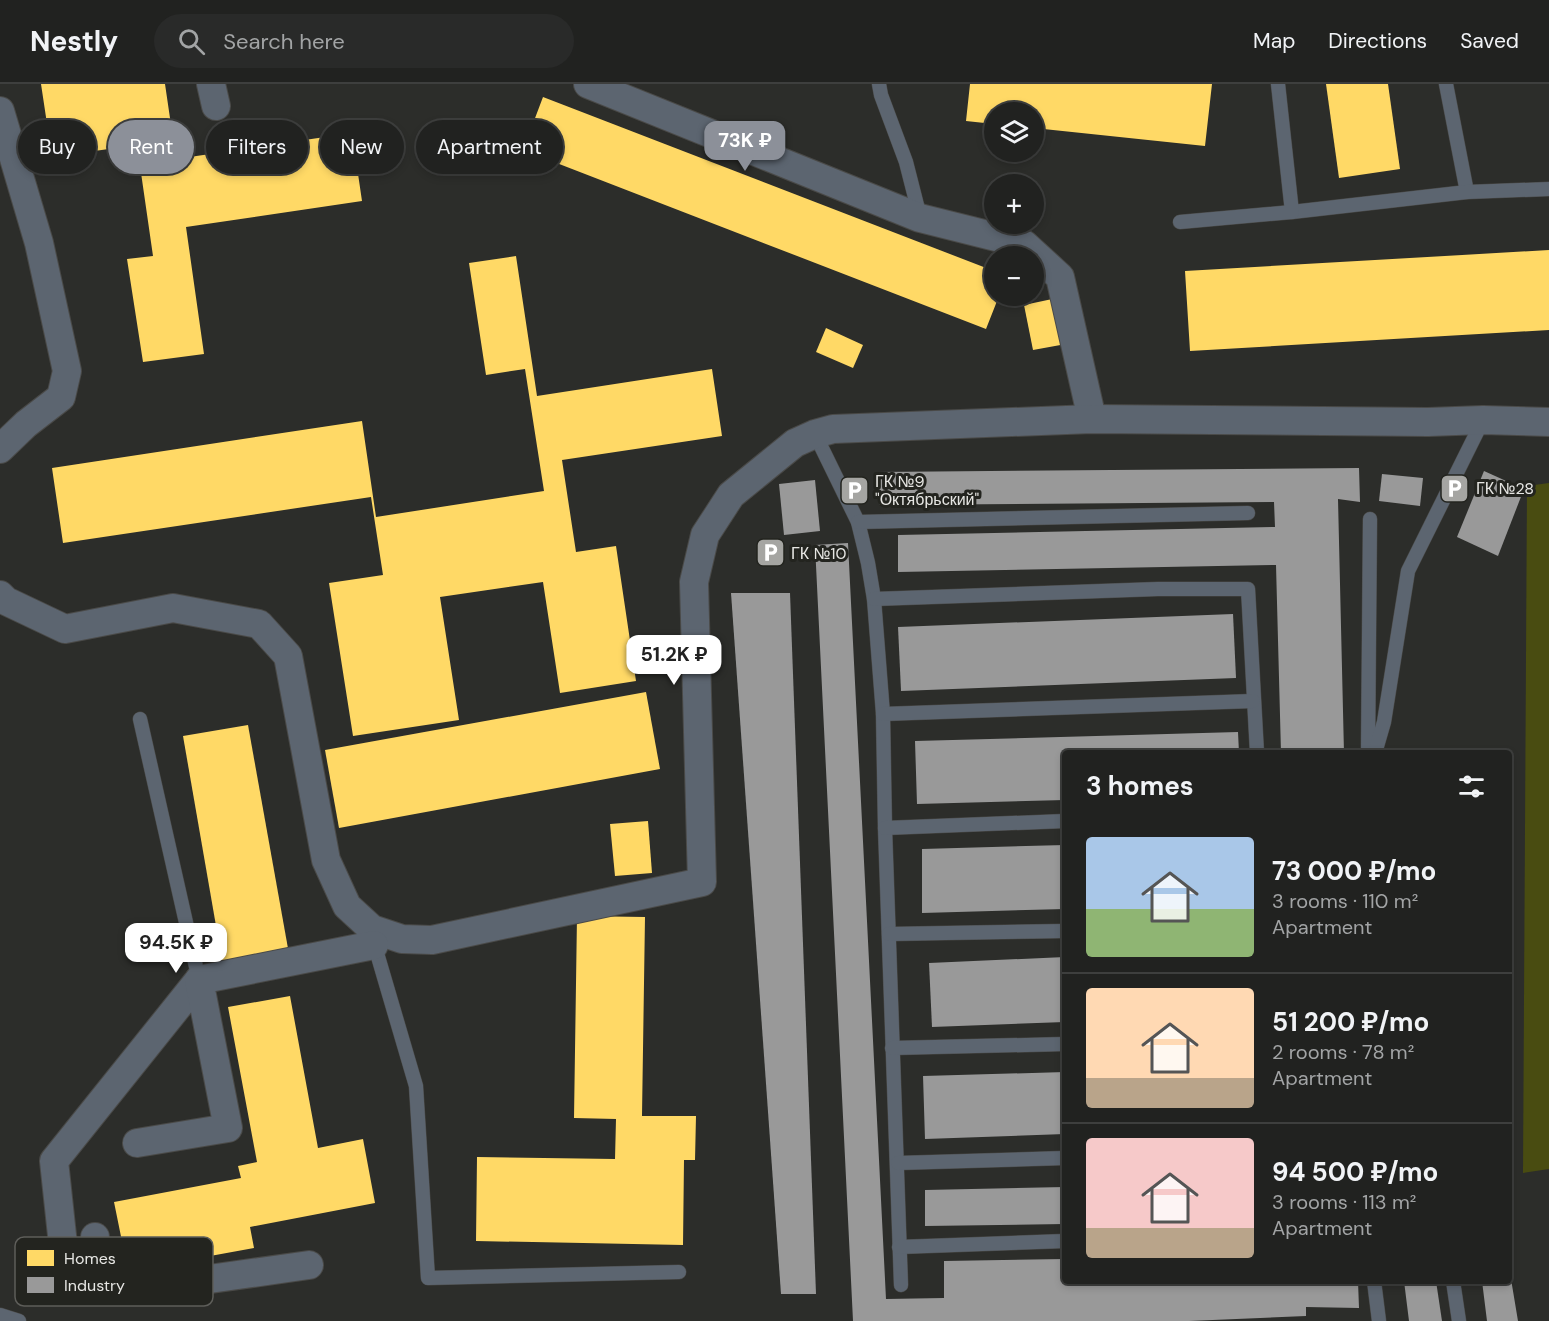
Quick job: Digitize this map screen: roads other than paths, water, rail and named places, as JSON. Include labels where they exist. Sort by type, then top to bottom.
[{"type":"street","points":[[588,84],[920,218],[1024,244],[1060,277],[1092,419]]},
{"type":"street","points":[[0,111],[39,243],[67,371],[61,398],[26,424],[0,449]]},
{"type":"street","points":[[62,1237],[54,1161],[199,980],[373,937],[432,940],[702,882],[694,582],[705,535],[731,495],[795,443],[833,429],[1092,419],[1549,422]]},
{"type":"street","points":[[0,595],[6,602],[65,629],[172,608],[259,624],[288,656],[326,860],[347,906],[373,937]]},
{"type":"street","points":[[137,1143],[228,1128],[199,980]]},
{"type":"street","points":[[213,1279],[309,1265]]},
{"type":"lane","points":[[879,84],[906,162],[920,218]]},
{"type":"lane","points":[[1278,84],[1292,212]]},
{"type":"lane","points":[[1446,84],[1467,192]]},
{"type":"lane","points":[[1180,222],[1467,192],[1549,189]]},
{"type":"lane","points":[[1376,750],[1384,722],[1408,571],[1483,420]]},
{"type":"lane","points":[[815,434],[858,522],[874,599],[883,714],[901,1285]]},
{"type":"lane","points":[[858,522],[1248,513]]},
{"type":"lane","points":[[1368,750],[1370,519]]},
{"type":"lane","points":[[874,599],[1248,589],[1257,750]]},
{"type":"lane","points":[[883,714],[1253,701]]},
{"type":"lane","points":[[140,719],[199,980]]},
{"type":"lane","points":[[885,828],[1062,821]]},
{"type":"lane","points":[[889,934],[1062,931]]},
{"type":"lane","points":[[373,937],[416,1086],[428,1278],[679,1272]]},
{"type":"lane","points":[[892,1048],[1062,1044]]},
{"type":"lane","points":[[898,1163],[1062,1158]]},
{"type":"lane","points":[[899,1247],[1062,1241]]},
{"type":"lane","points":[[1374,1284],[1379,1321]]},
{"type":"lane","points":[[1453,1284],[1459,1321]]},
{"type":"lane","points":[[0,1315],[19,1321]]},
{"type":"place","name":"ГК №28","points":[[1455,488]]},
{"type":"place","name":"ГК №9 \"Октябрьский\"","points":[[854,490]]},
{"type":"place","name":"ГК №10","points":[[770,553]]}]
